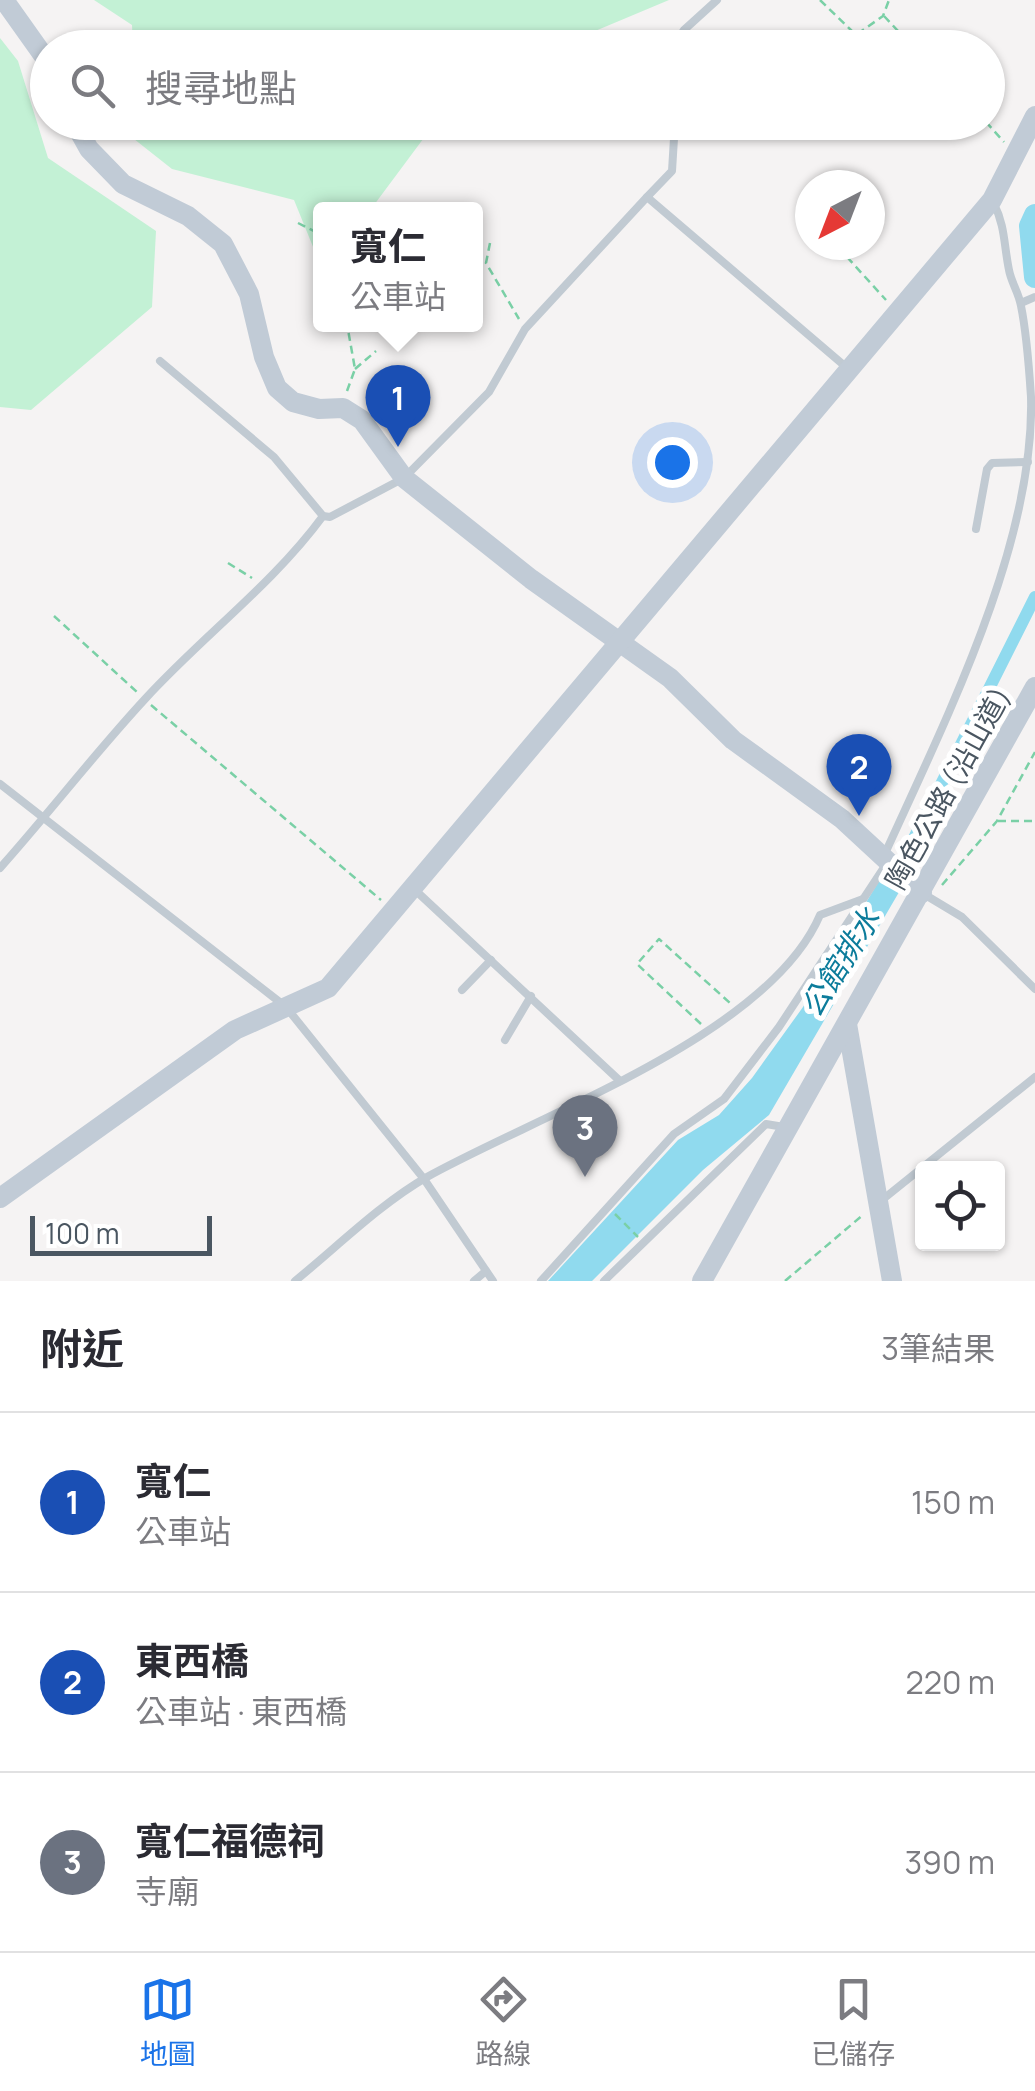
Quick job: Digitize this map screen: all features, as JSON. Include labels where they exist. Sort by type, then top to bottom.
[{"type":"street","points":[[4,0],[30,37]]},
{"type":"street","points":[[0,1198],[235,1030],[328,988],[410,886],[536,745],[618,642],[992,200],[1035,116]]},
{"type":"street","points":[[84,140],[123,184],[188,216],[224,244],[249,294],[264,357],[277,388],[292,402],[319,409],[343,408],[362,420],[404,478],[670,678],[733,740],[800,786],[915,887]]},
{"type":"street","name":"陶色公路 (沿山道)","points":[[702,1281],[848,1024],[915,887],[1035,687]]},
{"type":"street","points":[[848,1024],[892,1281]]},
{"type":"lane","points":[[684,30],[717,0]]},
{"type":"lane","points":[[0,868],[144,700],[290,561],[324,516],[372,499],[404,478],[489,392],[525,329],[672,171],[675,140]]},
{"type":"lane","points":[[648,197],[849,370]]},
{"type":"lane","points":[[541,1281],[674,1134],[724,1098],[779,1027],[884,866],[883,858],[986,623],[1008,561],[1028,462],[1032,400],[1021,303],[1009,273],[1002,219],[992,200]]},
{"type":"lane","points":[[1021,303],[1035,297]]},
{"type":"lane","points":[[160,361],[274,457],[324,516]]},
{"type":"lane","points":[[976,529],[987,469],[992,464],[1028,462]]},
{"type":"lane","points":[[0,784],[286,1007],[424,1179],[494,1281]]},
{"type":"lane","points":[[410,886],[620,1081]]},
{"type":"lane","points":[[915,887],[962,917],[1035,988]]},
{"type":"lane","points":[[294,1281],[424,1179],[620,1081],[739,1010],[806,948],[820,915],[863,899]]},
{"type":"lane","points":[[462,990],[491,960]]},
{"type":"lane","points":[[505,1040],[531,996]]},
{"type":"lane","points":[[878,1203],[1035,1077]]},
{"type":"lane","points":[[604,1281],[766,1124],[788,1128]]},
{"type":"lane","points":[[474,1281],[486,1271]]},
{"type":"path","points":[[820,0],[852,30]]},
{"type":"path","points":[[862,30],[884,16],[889,0]]},
{"type":"path","points":[[884,16],[897,30]]},
{"type":"path","points":[[1003,140],[1016,154]]},
{"type":"path","points":[[298,223],[313,230]]},
{"type":"path","points":[[490,243],[486,263],[525,329]]},
{"type":"path","points":[[850,260],[898,311]]},
{"type":"path","points":[[343,408],[355,369],[348,332]]},
{"type":"path","points":[[355,369],[376,351]]},
{"type":"path","points":[[228,563],[262,584]]},
{"type":"path","points":[[54,616],[144,700],[392,910]]},
{"type":"path","points":[[915,887],[947,882],[974,843],[997,821],[1035,752]]},
{"type":"path","points":[[997,821],[1035,821]]},
{"type":"path","points":[[706,1029],[637,964],[659,939],[739,1010]]},
{"type":"path","points":[[784,1281],[878,1203]]},
{"type":"path","points":[[606,1205],[642,1241]]},
{"type":"green space","points":[[94,0],[669,0],[598,30],[132,30],[132,25]]},
{"type":"green space","points":[[0,38],[18,61],[30,100],[30,140],[42,140],[48,158],[156,231],[152,307],[31,410],[0,407]]},
{"type":"green space","points":[[135,140],[422,140],[376,202],[313,202],[313,247],[294,200],[172,169]]},
{"type":"water","points":[[885,871],[902,887],[769,1115],[703,1170],[592,1281],[548,1281],[678,1140],[719,1115],[752,1078],[803,1007]]},
{"type":"waterway","points":[[1035,215],[1030,226],[1035,277]]},
{"type":"waterway","name":"公館排水","points":[[895,876],[1035,597]]},
{"type":"place","name":"寬仁","points":[[398,447]]},
{"type":"place","name":"東西橋","points":[[859,816]]},
{"type":"place","name":"寬仁福德祠","points":[[585,1177]]}]
